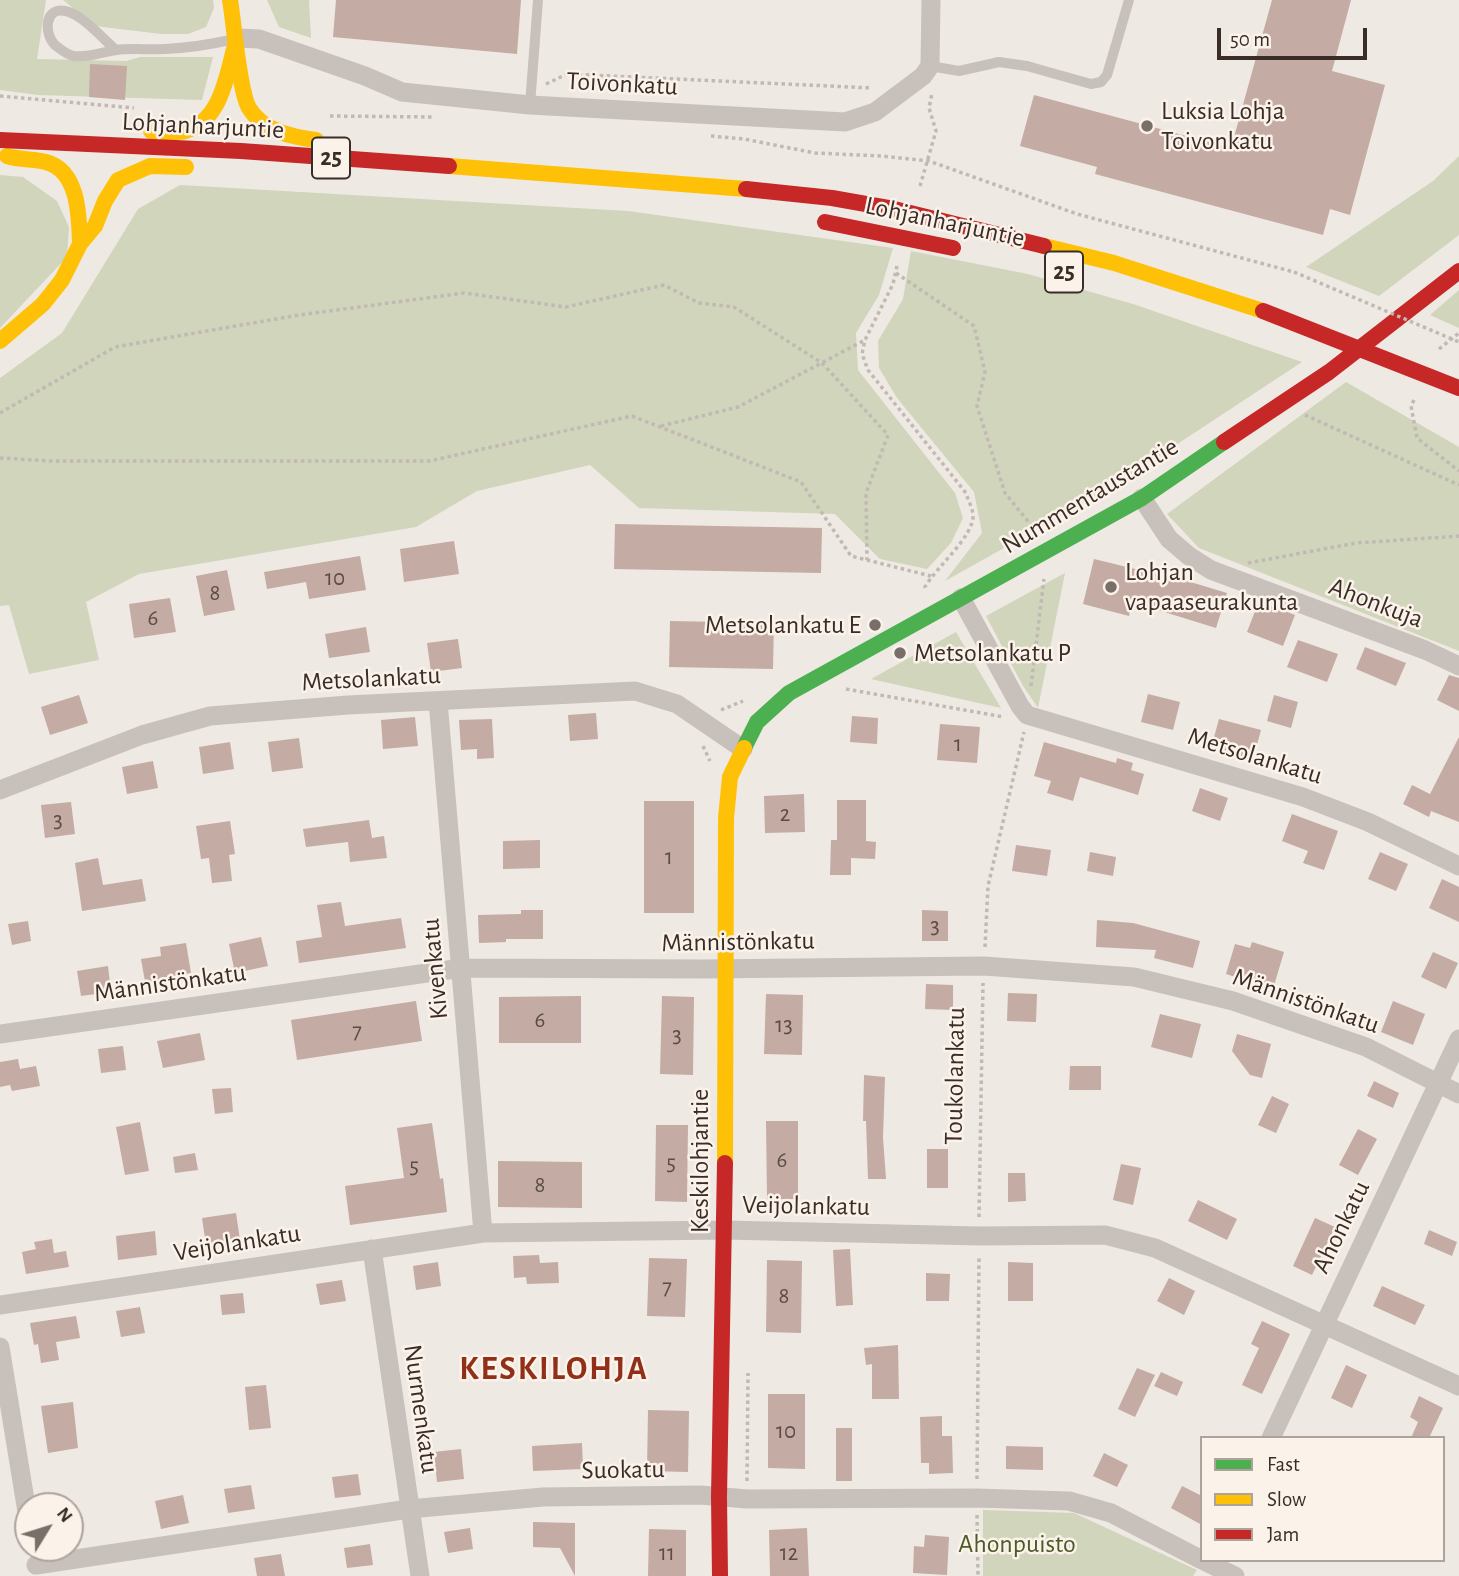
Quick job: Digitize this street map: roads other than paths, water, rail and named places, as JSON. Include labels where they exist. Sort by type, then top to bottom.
[{"type":"main road","points":[[230,0],[247,107],[268,127],[292,138],[333,141]]},
{"type":"main road","points":[[88,144],[130,131],[185,131],[207,119],[217,106],[237,38]]},
{"type":"main road","name":"Lohjanharjuntie","points":[[0,140],[241,151],[687,183],[832,198],[894,209],[1114,263],[1263,311],[1459,388]]},
{"type":"main road","points":[[388,145],[422,165]]},
{"type":"main road","points":[[0,341],[43,304],[62,280],[80,244],[95,226],[104,201],[118,180],[150,166],[194,167],[241,151]]},
{"type":"main road","points":[[0,153],[13,159],[51,164],[72,184],[79,219],[80,244]]},
{"type":"main road","name":"Lohjanharjuntie","points":[[612,179],[694,201]]},
{"type":"main road","name":"Lohjanharjuntie","points":[[815,220],[968,251]]},
{"type":"main road","name":"Nummentaustantie","points":[[743,749],[757,722],[789,694],[1142,498],[1329,372],[1459,271]]},
{"type":"main road","points":[[1326,354],[1365,369]]},
{"type":"main road","name":"Keskilohjantie","points":[[720,1576],[719,1497],[725,1230],[726,817],[730,777],[743,749]]},
{"type":"street","points":[[927,71],[931,0]]},
{"type":"street","name":"Toivonkatu","points":[[237,38],[259,39],[365,76],[402,92],[530,96],[845,122],[875,112],[927,71]]},
{"type":"street","name":"Ahonkuja","points":[[1142,498],[1169,539],[1211,570],[1425,650],[1459,666]]},
{"type":"street","name":"Metsolankatu","points":[[961,598],[1027,719],[1303,797],[1368,822],[1459,866]]},
{"type":"street","name":"Metsolankatu","points":[[0,790],[142,735],[209,716],[348,705],[635,691],[677,704],[743,749]]},
{"type":"street","name":"Kivenkatu","points":[[438,701],[483,1233]]},
{"type":"street","name":"Männistönkatu","points":[[0,1034],[462,968],[984,966],[1134,977],[1233,1001],[1366,1047],[1459,1094]]},
{"type":"street","name":"Ahonkatu","points":[[1272,1436],[1459,1040]]},
{"type":"street","name":"Veijolankatu","points":[[0,1305],[483,1233],[725,1230],[979,1236],[1105,1235],[1155,1248],[1459,1386]]},
{"type":"street","name":"Nurmenkatu","points":[[372,1249],[420,1576]]},
{"type":"street","points":[[0,1347],[24,1492]]},
{"type":"street","name":"Suokatu","points":[[35,1563],[409,1509],[543,1497],[977,1498],[1069,1501],[1111,1513],[1200,1560]]},
{"type":"street","name":"Suokatu","points":[[1207,1564],[1235,1576]]},
{"type":"lane","points":[[530,96],[538,0]]},
{"type":"lane","points":[[927,71],[960,71],[999,62],[1027,66],[1091,84],[1101,82],[1107,75],[1129,0]]},
{"type":"lane","points":[[117,50],[78,16],[64,10],[55,12],[48,19],[47,31],[51,40],[72,56],[98,55],[117,50],[195,46],[237,38]]},
{"type":"place","name":"Luksia Lohja Toivonkatu","points":[[1147,126]]},
{"type":"place","name":"Lohjan vapaaseurakunta","points":[[1111,587]]},
{"type":"place","name":"Metsolankatu E","points":[[875,625]]},
{"type":"place","name":"Metsolankatu P","points":[[900,653]]},
{"type":"district","name":"KESKILOHJA","points":[[554,1369]]},
{"type":"park label","name":"Ahonpuisto","points":[[1017,1544]]}]
